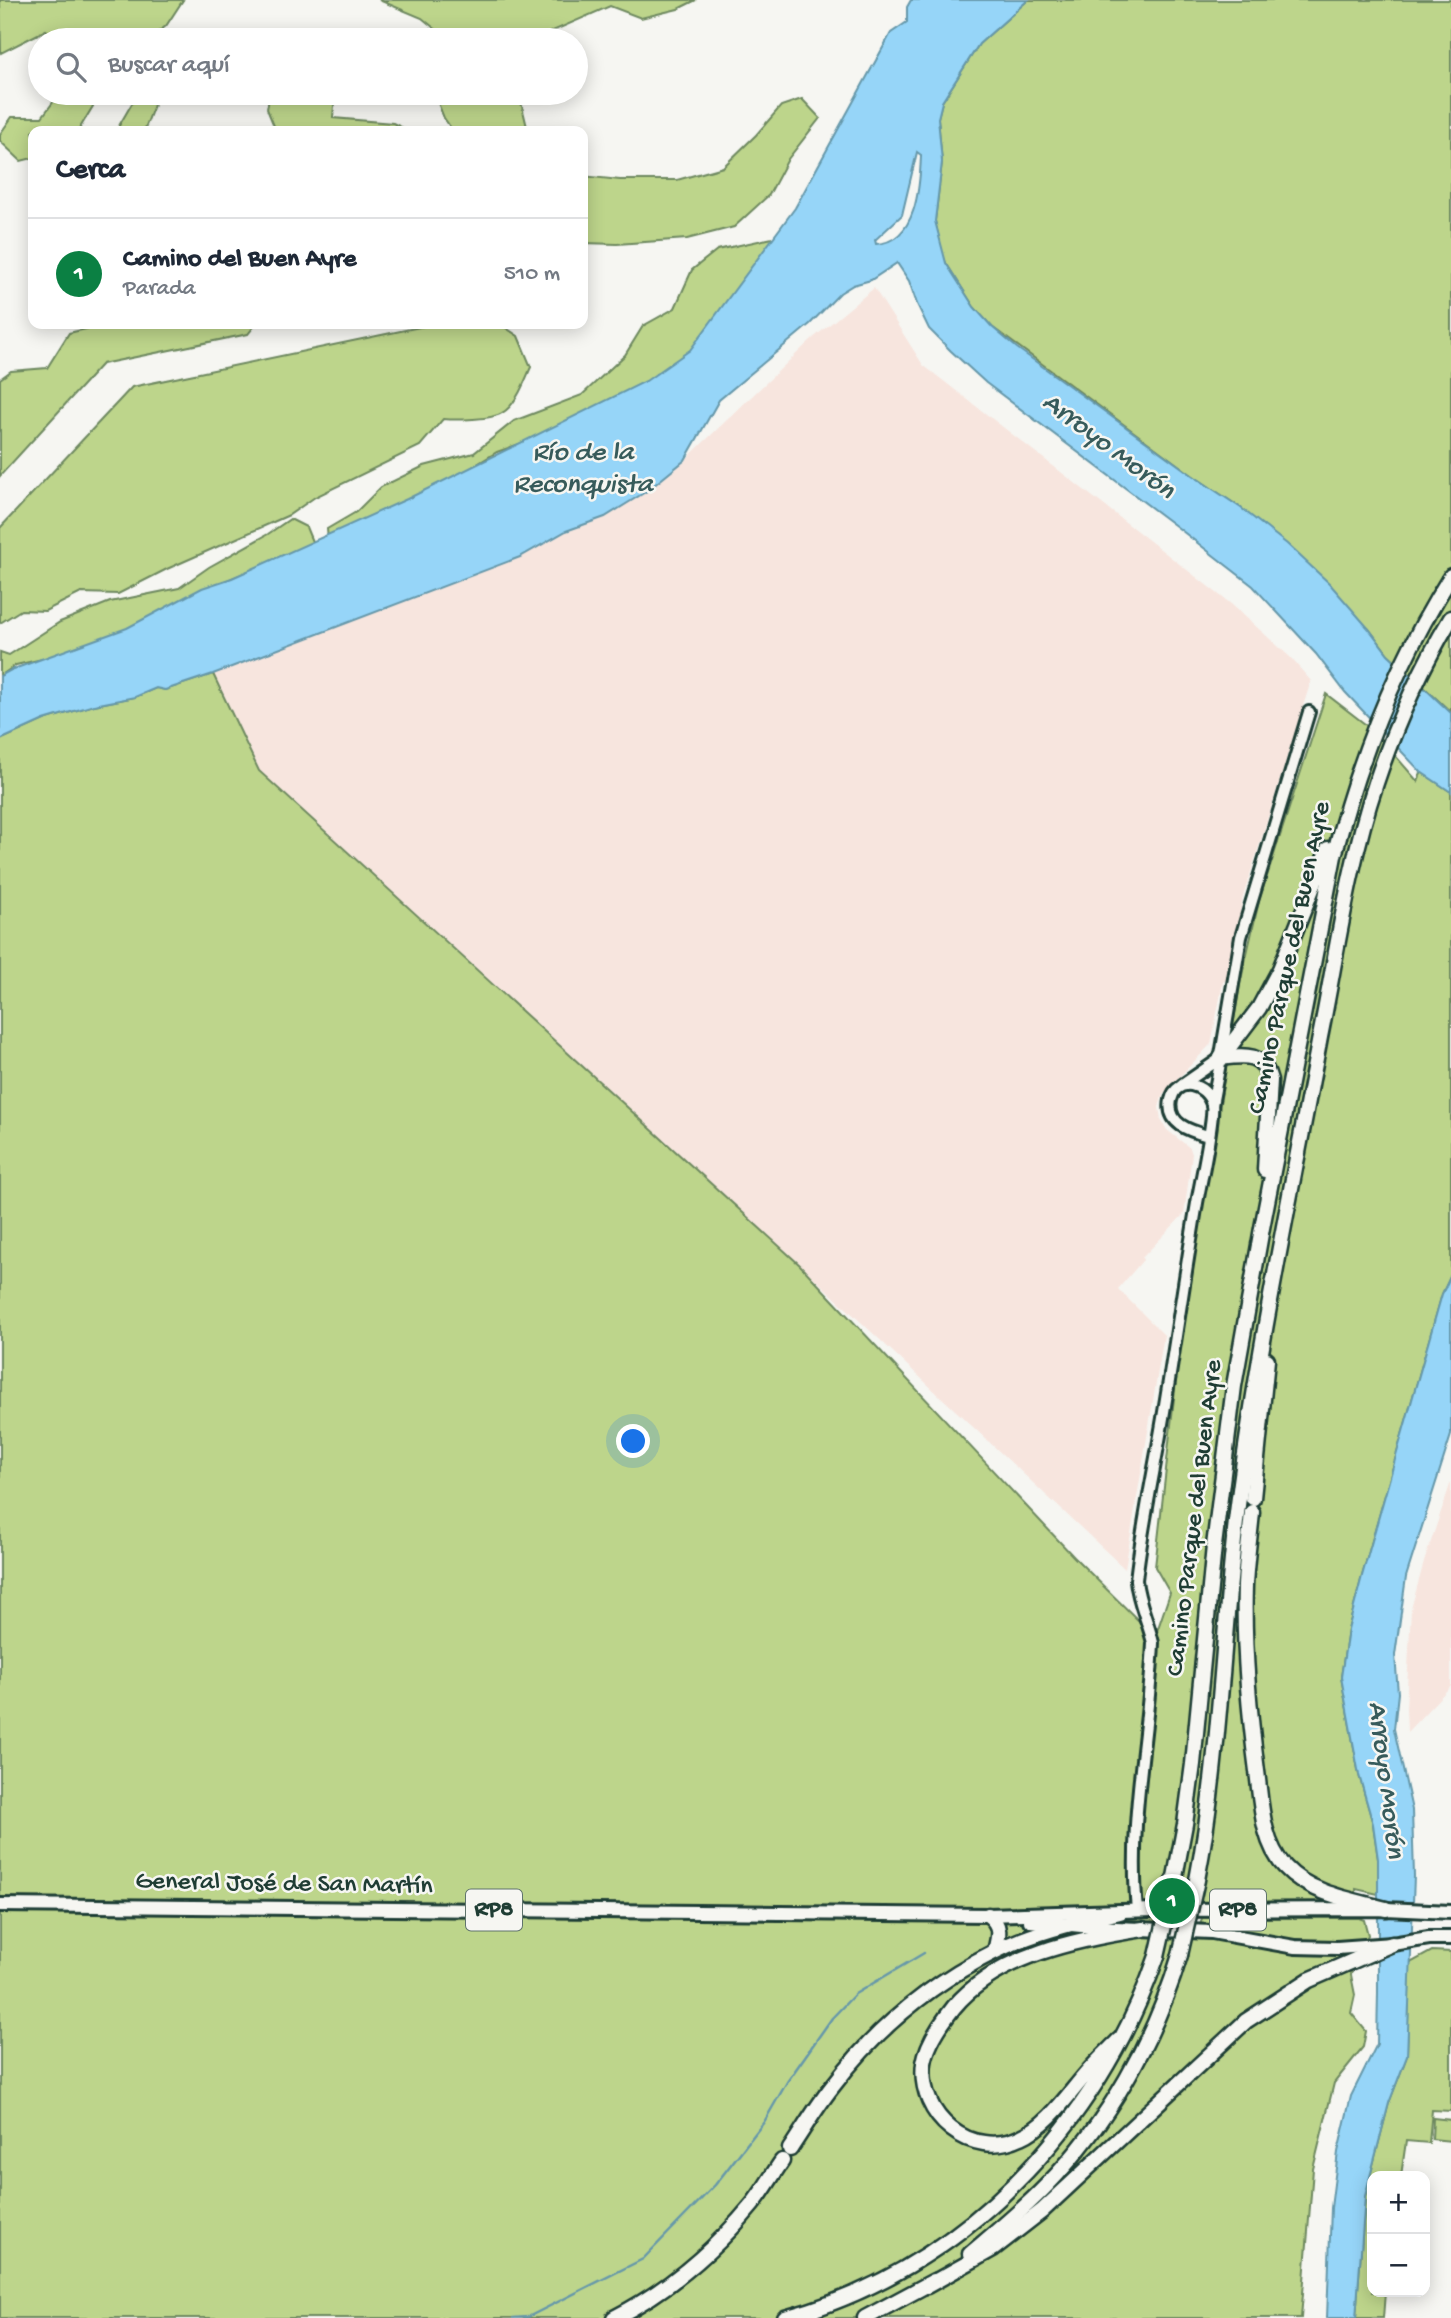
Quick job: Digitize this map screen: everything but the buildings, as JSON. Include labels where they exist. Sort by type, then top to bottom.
[{"type":"highway","name":"Camino Parque del Buen Ayre","points":[[785,2318],[859,2293],[927,2255],[1006,2194],[1061,2133],[1086,2098],[1146,1988],[1157,1955],[1185,1824],[1234,1386],[1334,856],[1349,798],[1402,663],[1424,619],[1451,576]]},
{"type":"highway","name":"Camino Parque del Buen Ayre","points":[[865,2318],[927,2286],[963,2260],[1047,2185],[1111,2104],[1160,2012],[1180,1955],[1205,1840],[1238,1509],[1256,1376],[1351,875],[1375,785],[1389,748],[1418,680],[1451,618]]},
{"type":"highway","points":[[1221,1058],[1259,1008],[1280,969],[1349,798]]},
{"type":"highway","points":[[1221,1058],[1248,1055],[1265,1066],[1270,1080],[1262,1228]]},
{"type":"highway","points":[[1278,1255],[1245,1584],[1250,1719],[1264,1819],[1276,1855],[1296,1877],[1357,1905],[1387,1909]]},
{"type":"highway","points":[[614,2318],[673,2282],[722,2239],[754,2203],[831,2087],[901,2011],[935,1986],[995,1951],[1065,1925],[1121,1912]]},
{"type":"highway","points":[[988,1916],[996,1921],[999,1930],[995,1951]]},
{"type":"highway","points":[[1119,2040],[1037,2128],[1014,2140],[986,2143],[960,2136],[948,2129],[932,2109],[925,2093],[923,2077],[926,2053],[955,2006],[981,1983],[1018,1962],[1041,1954],[1091,1939],[1143,1929]]},
{"type":"highway","points":[[927,2286],[993,2249],[1042,2211],[1245,2021],[1356,1952],[1392,1944]]},
{"type":"main road","name":"General José de San Martín","points":[[0,1905],[988,1916],[1357,1905]]},
{"type":"main road","points":[[1387,1909],[1451,1912]]},
{"type":"main road","name":"General José de San Martín","points":[[988,1916],[1065,1925],[1212,1932],[1295,1947],[1356,1952]]},
{"type":"main road","points":[[1392,1944],[1429,1938],[1451,1938]]},
{"type":"street","points":[[1137,1910],[1135,1827],[1153,1643],[1137,1593],[1136,1580],[1241,937],[1310,712]]},
{"type":"street","points":[[1208,1136],[1185,1130],[1172,1115],[1171,1102],[1174,1092],[1221,1058]]},
{"type":"street","points":[[1182,1085],[1197,1085],[1206,1092],[1212,1105]]},
{"type":"shaded area","points":[[874,288],[923,365],[1231,604],[1290,657],[1311,681],[1243,897],[1211,1044],[1163,1094],[1159,1107],[1161,1120],[1167,1130],[1190,1148],[1192,1154],[1184,1214],[1142,1258],[1118,1289],[1164,1335],[1125,1569],[800,1265],[259,771],[213,674],[520,557],[566,531],[605,517],[685,460],[812,339]]},
{"type":"shaded area","points":[[1451,1482],[1451,1686],[1407,1732],[1411,1609]]},
{"type":"green space","points":[[0,0],[183,0],[163,28],[28,28],[28,39],[1,53]]},
{"type":"green space","points":[[379,0],[696,0],[678,9],[641,18],[610,6],[559,28],[434,28],[422,18]]},
{"type":"green space","points":[[1028,0],[1451,0],[1451,712],[1388,654],[1369,629],[1241,508],[1192,475],[992,327],[974,307],[946,263],[935,221],[942,162],[938,118],[942,102],[979,44]]},
{"type":"green space","points":[[802,99],[820,118],[788,159],[769,195],[734,227],[687,239],[588,243],[588,177],[620,180],[677,180],[723,167],[781,106]]},
{"type":"green space","points":[[51,105],[94,105],[81,126],[28,126],[28,159],[21,161],[0,141],[0,134],[12,117],[42,117]]},
{"type":"green space","points":[[131,105],[154,105],[146,126],[119,126]]},
{"type":"green space","points":[[268,105],[334,105],[333,118],[393,123],[399,126],[274,126]]},
{"type":"green space","points":[[439,105],[522,105],[527,126],[450,126]]},
{"type":"green space","points":[[777,237],[703,350],[561,429],[497,452],[428,494],[328,540],[327,529],[356,512],[381,487],[424,466],[474,453],[514,421],[582,395],[625,355],[643,326],[675,308],[692,270],[717,250]]},
{"type":"green space","points":[[86,329],[252,329],[248,334],[102,364],[0,476],[0,379],[11,371],[47,368],[69,333]]},
{"type":"green space","points":[[410,329],[508,329],[518,336],[531,367],[512,405],[502,413],[482,418],[443,419],[420,446],[315,497],[289,515],[167,569],[118,594],[81,593],[45,611],[21,610],[0,623],[0,528],[132,387]]},
{"type":"green space","points":[[290,519],[306,527],[313,544],[189,596],[91,648],[16,665],[0,676],[0,652],[9,655],[60,622],[110,602],[179,588]]},
{"type":"green space","points":[[213,674],[259,771],[800,1265],[1074,1557],[1155,1637],[1170,1593],[1155,1567],[1181,1336],[1240,984],[1259,901],[1326,694],[1374,731],[1418,782],[1421,772],[1451,792],[1451,1275],[1442,1294],[1362,1576],[1348,1630],[1341,1677],[1359,1775],[1373,1824],[1378,1859],[1378,1894],[1356,1889],[1356,1910],[995,1915],[1270,1943],[1355,1946],[1351,1975],[1355,1995],[1351,2013],[1366,2031],[1363,2047],[1334,2083],[1313,2169],[1301,2318],[0,2318],[0,740],[44,720],[94,705],[135,697],[156,688],[165,690]]},
{"type":"green space","points":[[1158,1917],[1156,1925],[1113,1922],[1115,1919]]},
{"type":"green space","points":[[1202,1918],[1359,1918],[1364,1920],[1368,1935],[1366,1939],[1345,1941],[1283,1938],[1200,1926]]},
{"type":"green space","points":[[1432,1951],[1451,1952],[1451,2111],[1432,2110],[1429,2143],[1406,2141],[1402,2171],[1371,2171],[1389,2103],[1407,2056],[1410,1963]]},
{"type":"green space","points":[[1433,2118],[1451,2120],[1451,2141],[1432,2139]]},
{"type":"green space","points":[[1367,2188],[1367,2297],[1385,2297],[1383,2318],[1356,2318]]},
{"type":"water","name":"Río de la Reconquista","points":[[911,0],[1028,0],[979,44],[942,102],[938,118],[942,162],[935,221],[946,263],[974,307],[1017,348],[1241,508],[1287,544],[1329,583],[1388,654],[1451,713],[1451,792],[1421,772],[1345,692],[1316,654],[1253,586],[986,383],[951,351],[929,329],[909,281],[897,263],[871,280],[853,285],[840,293],[810,324],[719,400],[685,460],[647,491],[605,517],[566,531],[520,557],[213,674],[165,690],[156,688],[135,697],[94,705],[44,720],[0,740],[0,676],[127,628],[202,588],[232,578],[407,499],[646,381],[690,350],[795,208],[891,33],[907,22],[907,7]],"holes":[[[917,152],[921,155],[917,196],[908,223],[890,241],[876,244],[875,240],[902,215]]]},
{"type":"water","name":"Arroyo Morón","points":[[1451,1275],[1451,1435],[1406,1577],[1395,1655],[1398,1693],[1394,1729],[1412,1810],[1414,1876],[1407,2056],[1389,2103],[1371,2171],[1367,2171],[1356,2318],[1327,2318],[1331,2208],[1338,2152],[1351,2096],[1377,2044],[1378,1859],[1341,1677],[1348,1630],[1362,1576],[1442,1294]]},
{"type":"waterway","points":[[513,2318],[528,2317],[643,2259],[715,2185],[764,2122],[787,2082],[832,2018],[855,1994],[924,1953]]},
{"type":"place","name":"Camino del Buen Ayre","points":[[1172,1901]]}]
